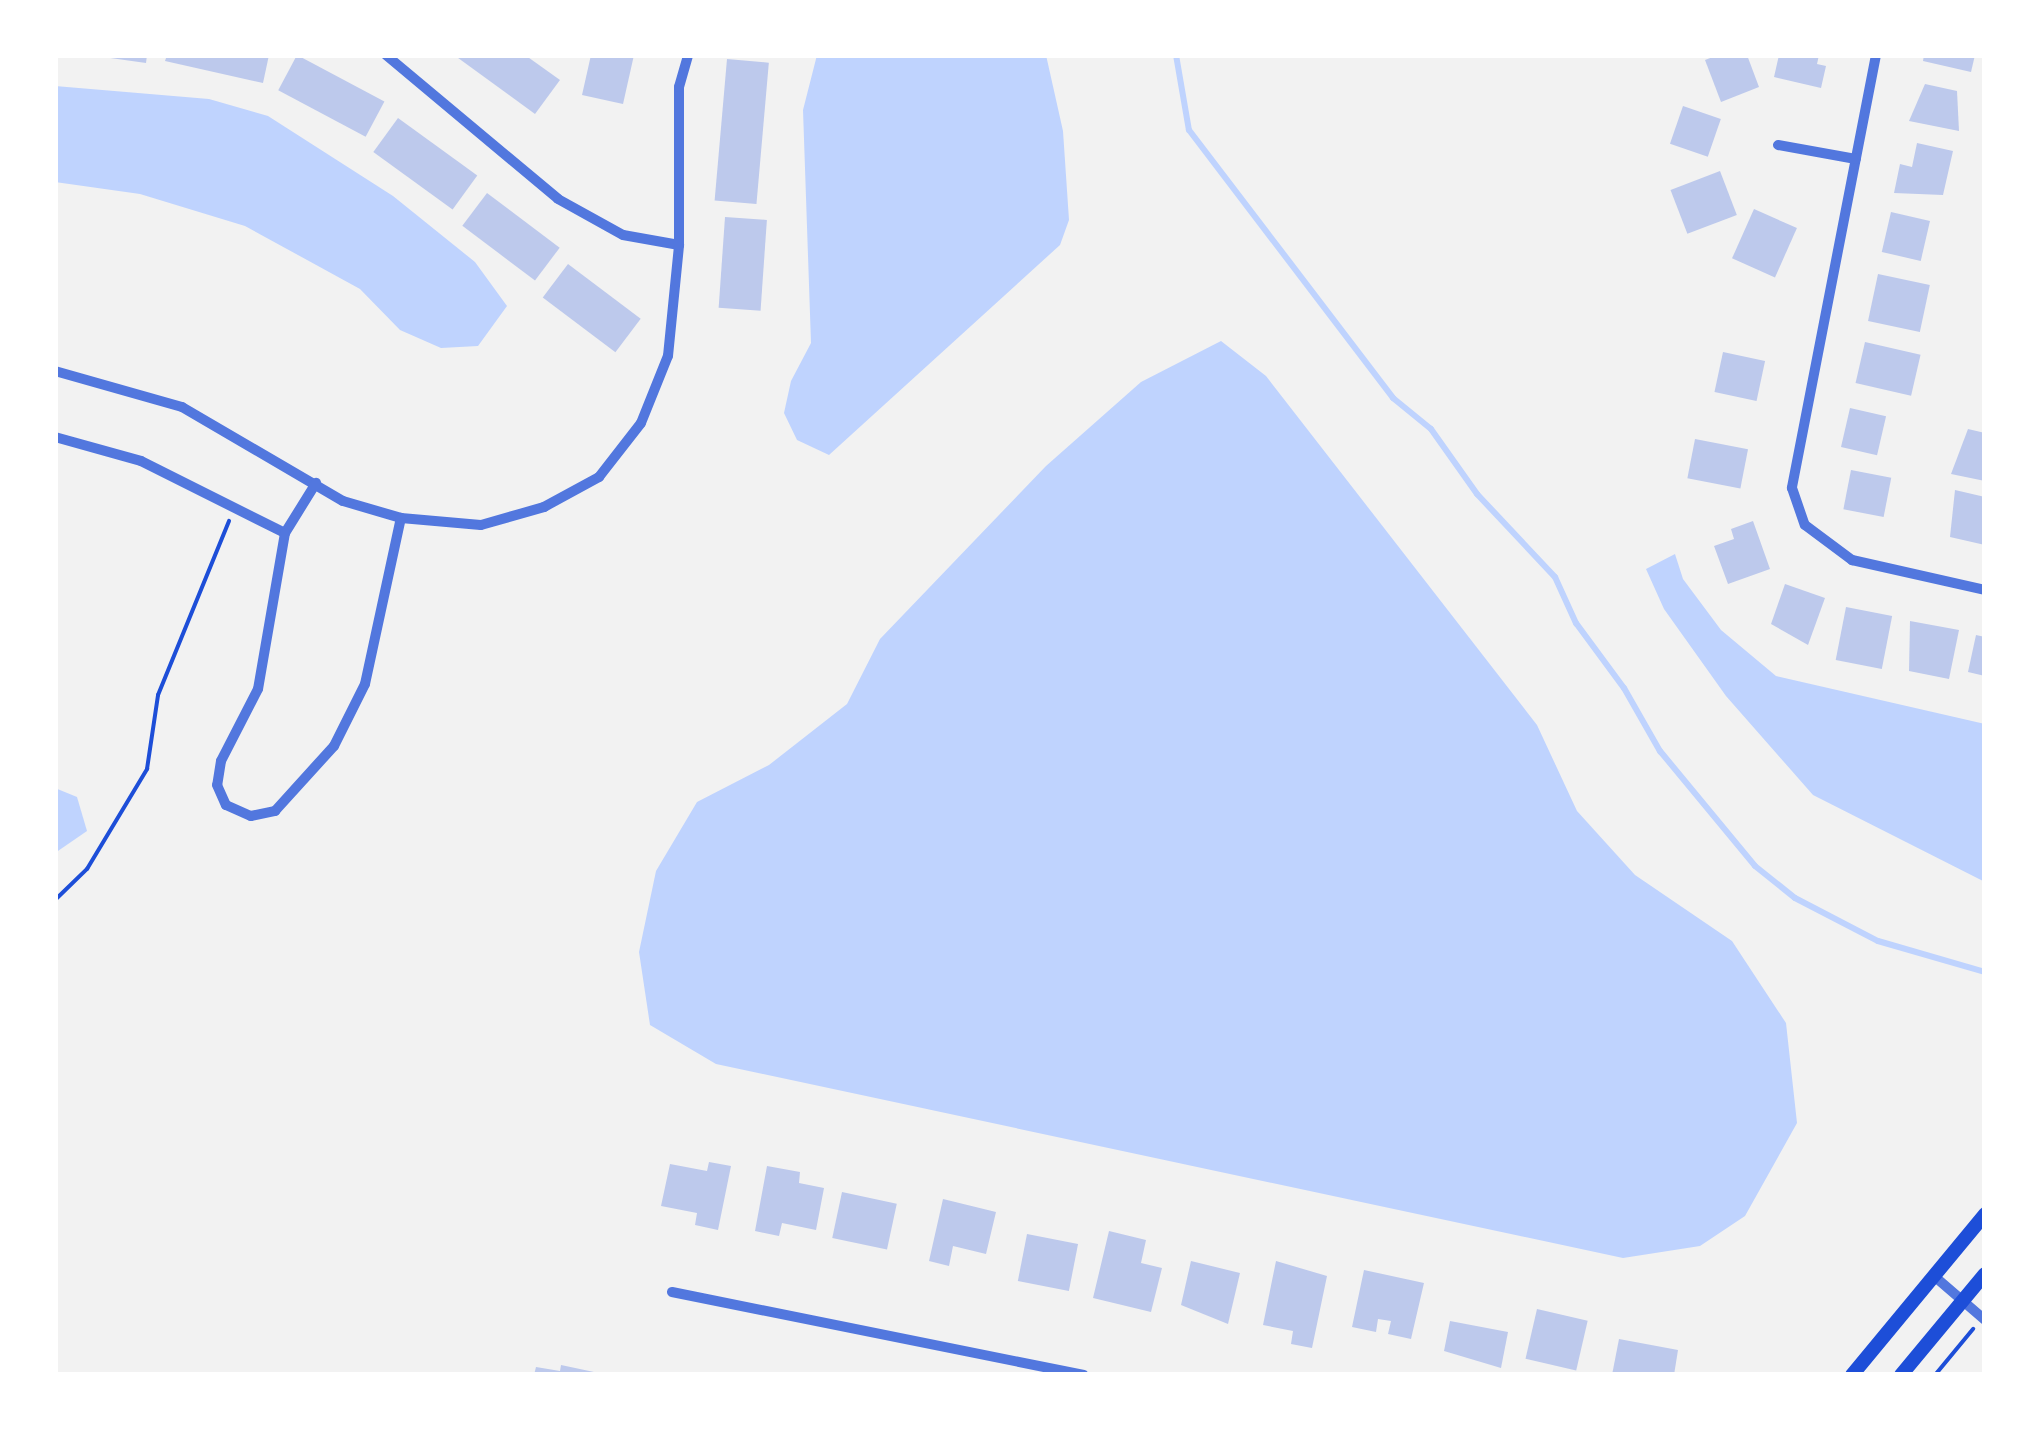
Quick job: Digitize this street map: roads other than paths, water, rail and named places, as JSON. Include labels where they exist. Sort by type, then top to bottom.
[{"type":"main road","points":[[1852,1375],[1985,1214]]},
{"type":"main road","points":[[1901,1375],[1985,1274]]},
{"type":"street","points":[[386,55],[558,199],[624,236],[680,245]]},
{"type":"street","points":[[55,371],[182,407],[343,501],[401,518],[482,524],[544,508],[598,476],[641,423],[668,356],[680,245],[679,87],[688,55]]},
{"type":"street","points":[[1876,55],[1792,488],[1805,525],[1852,560],[1985,590]]},
{"type":"street","points":[[1778,144],[1856,159]]},
{"type":"street","points":[[55,437],[142,461],[285,533]]},
{"type":"street","points":[[316,483],[285,533],[258,688],[221,760],[217,785],[226,805],[251,816],[275,811],[334,746],[365,684],[401,518]]},
{"type":"street","points":[[1934,1276],[1984,1318]]},
{"type":"street","points":[[672,1292],[1084,1375]]},
{"type":"water","points":[[817,55],[1046,55],[1063,131],[1069,220],[1060,245],[829,455],[797,440],[784,413],[791,381],[811,343],[803,110]]},
{"type":"water","points":[[55,86],[209,99],[268,116],[393,196],[475,262],[507,306],[478,346],[441,348],[400,330],[360,289],[245,226],[140,194],[55,182]]},
{"type":"water","points":[[1221,341],[1266,376],[1537,725],[1577,811],[1635,875],[1732,941],[1786,1023],[1797,1123],[1745,1216],[1700,1246],[1623,1258],[716,1064],[650,1025],[639,952],[656,871],[697,802],[769,765],[847,704],[880,639],[1046,466],[1141,382]]},
{"type":"water","points":[[1675,554],[1683,579],[1721,630],[1776,676],[1985,724],[1985,882],[1813,795],[1726,696],[1664,609],[1646,569]]},
{"type":"water","points":[[55,788],[77,797],[87,831],[55,853]]},
{"type":"waterway","points":[[1176,55],[1189,130],[1393,398],[1431,429],[1477,494],[1555,577],[1576,623],[1624,688],[1660,751],[1755,866],[1795,898],[1878,941],[1985,972]]}]
